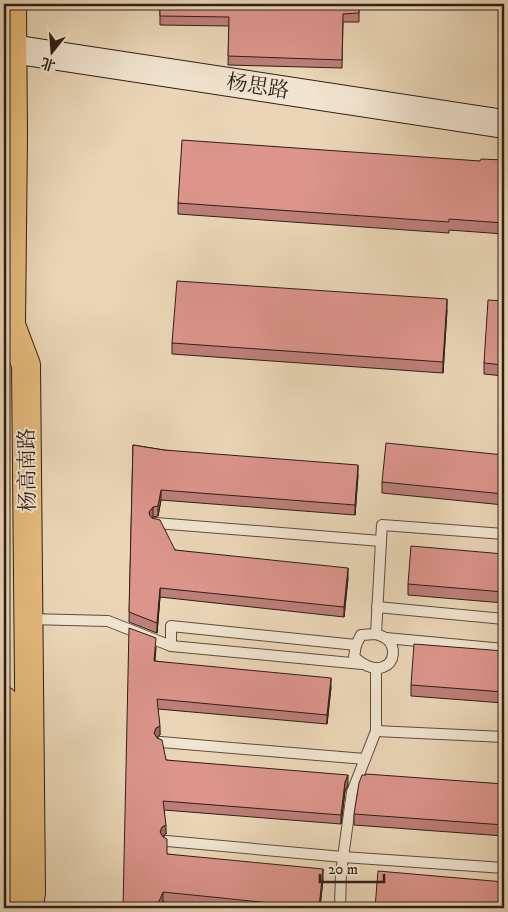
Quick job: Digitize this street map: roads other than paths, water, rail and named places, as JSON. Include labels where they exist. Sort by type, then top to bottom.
[{"type":"main road","name":"杨高南路","points":[[12,4],[11,325],[26,365],[30,908]]},
{"type":"main road","points":[[4,701],[4,908]]},
{"type":"street","name":"杨思路","points":[[12,49],[504,124]]},
{"type":"lane","points":[[156,523],[381,541]]},
{"type":"lane","points":[[376,634],[382,525],[504,534]]},
{"type":"lane","points":[[377,607],[504,619]]},
{"type":"lane","points":[[29,619],[108,621],[171,646],[362,664],[376,668],[390,662],[393,655],[393,646],[386,638]]},
{"type":"lane","points":[[171,646],[172,626],[356,646]]},
{"type":"lane","points":[[362,664],[354,657],[361,635],[376,634],[386,638],[504,649]]},
{"type":"lane","points":[[340,908],[343,857],[352,792],[376,731],[376,668]]},
{"type":"lane","points":[[376,731],[504,737]]},
{"type":"lane","points":[[161,742],[365,759]]},
{"type":"lane","points":[[166,841],[343,857],[504,868]]}]
